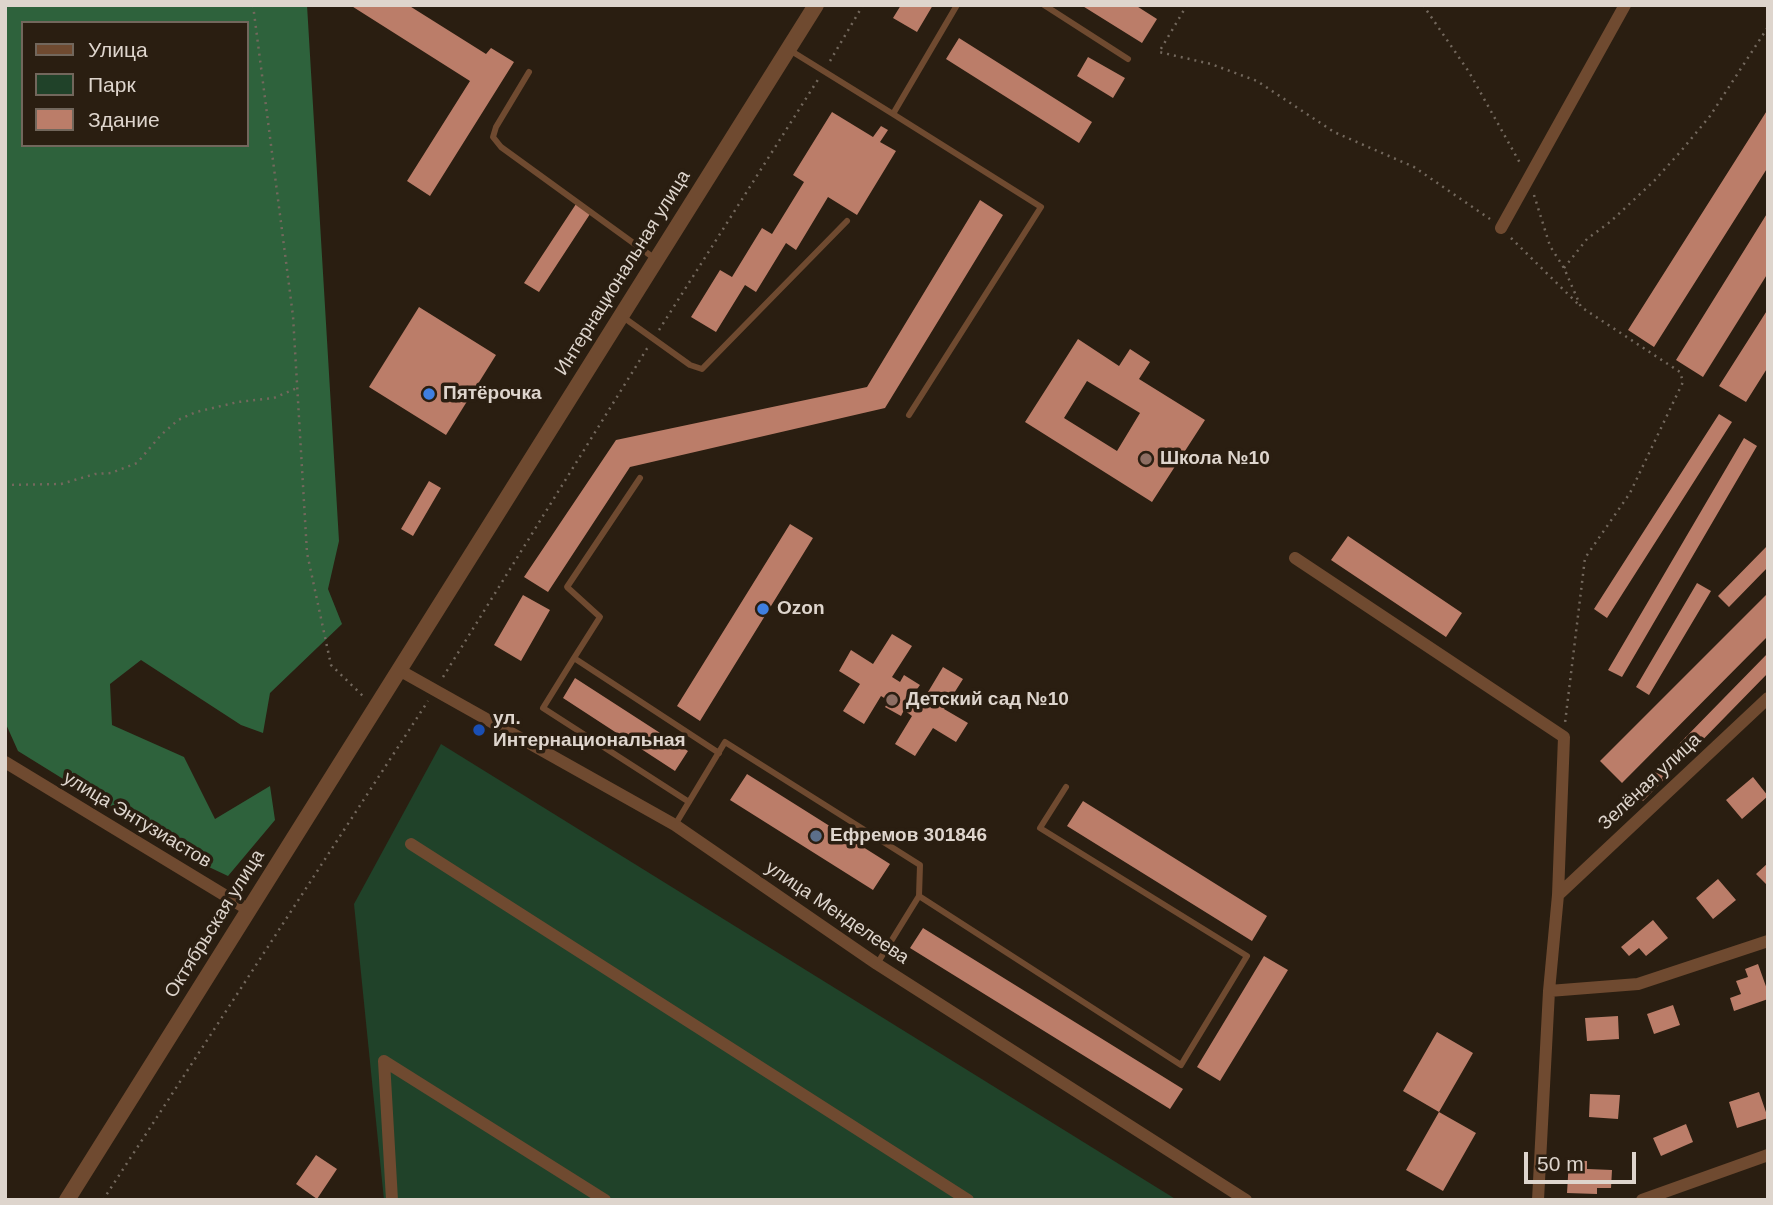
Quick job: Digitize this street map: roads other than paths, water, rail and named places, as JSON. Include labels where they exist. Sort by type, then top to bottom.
[{"type":"street","name":"Интернациональная улица","points":[[399,670],[817,5]]},
{"type":"street","points":[[1501,228],[1625,5]]},
{"type":"street","points":[[1295,558],[1564,737],[1558,895],[1549,991],[1538,1200]]},
{"type":"street","name":"улица Менделеева","points":[[399,670],[675,825],[877,964],[1246,1200]]},
{"type":"street","name":"Октябрьская улица","points":[[67,1200],[399,670]]},
{"type":"street","name":"Зелёная улица","points":[[1558,895],[1768,698]]},
{"type":"street","name":"улица Энтузиастов","points":[[5,762],[249,911]]},
{"type":"street","points":[[411,844],[968,1200]]},
{"type":"street","points":[[1549,991],[1638,984],[1768,941]]},
{"type":"street","points":[[392,1200],[384,1061],[605,1200]]},
{"type":"street","points":[[1642,1200],[1768,1155]]},
{"type":"lane","points":[[893,114],[957,5]]},
{"type":"lane","points":[[1044,5],[1128,58]]},
{"type":"lane","points":[[789,49],[1041,206],[909,415]]},
{"type":"lane","points":[[529,72],[496,127],[493,137],[501,147],[656,259]]},
{"type":"lane","points":[[621,316],[690,365],[702,369],[847,221]]},
{"type":"lane","points":[[640,478],[567,587],[600,617],[543,708],[689,802]]},
{"type":"lane","points":[[574,658],[719,753]]},
{"type":"lane","points":[[675,825],[725,742],[920,865],[919,896],[877,964]]},
{"type":"lane","points":[[919,896],[1181,1065],[1247,956],[1040,828],[1066,787]]},
{"type":"place","name":"Пятёрочка","points":[[429,394]]},
{"type":"place","name":"Школа №10","points":[[1146,459]]},
{"type":"place","name":"Ozon","points":[[763,609]]},
{"type":"place","name":"Детский сад №10","points":[[892,700]]},
{"type":"place","name":"ул. Интернациональная","points":[[479,730]]},
{"type":"place","name":"Ефремов 301846","points":[[816,836]]}]
